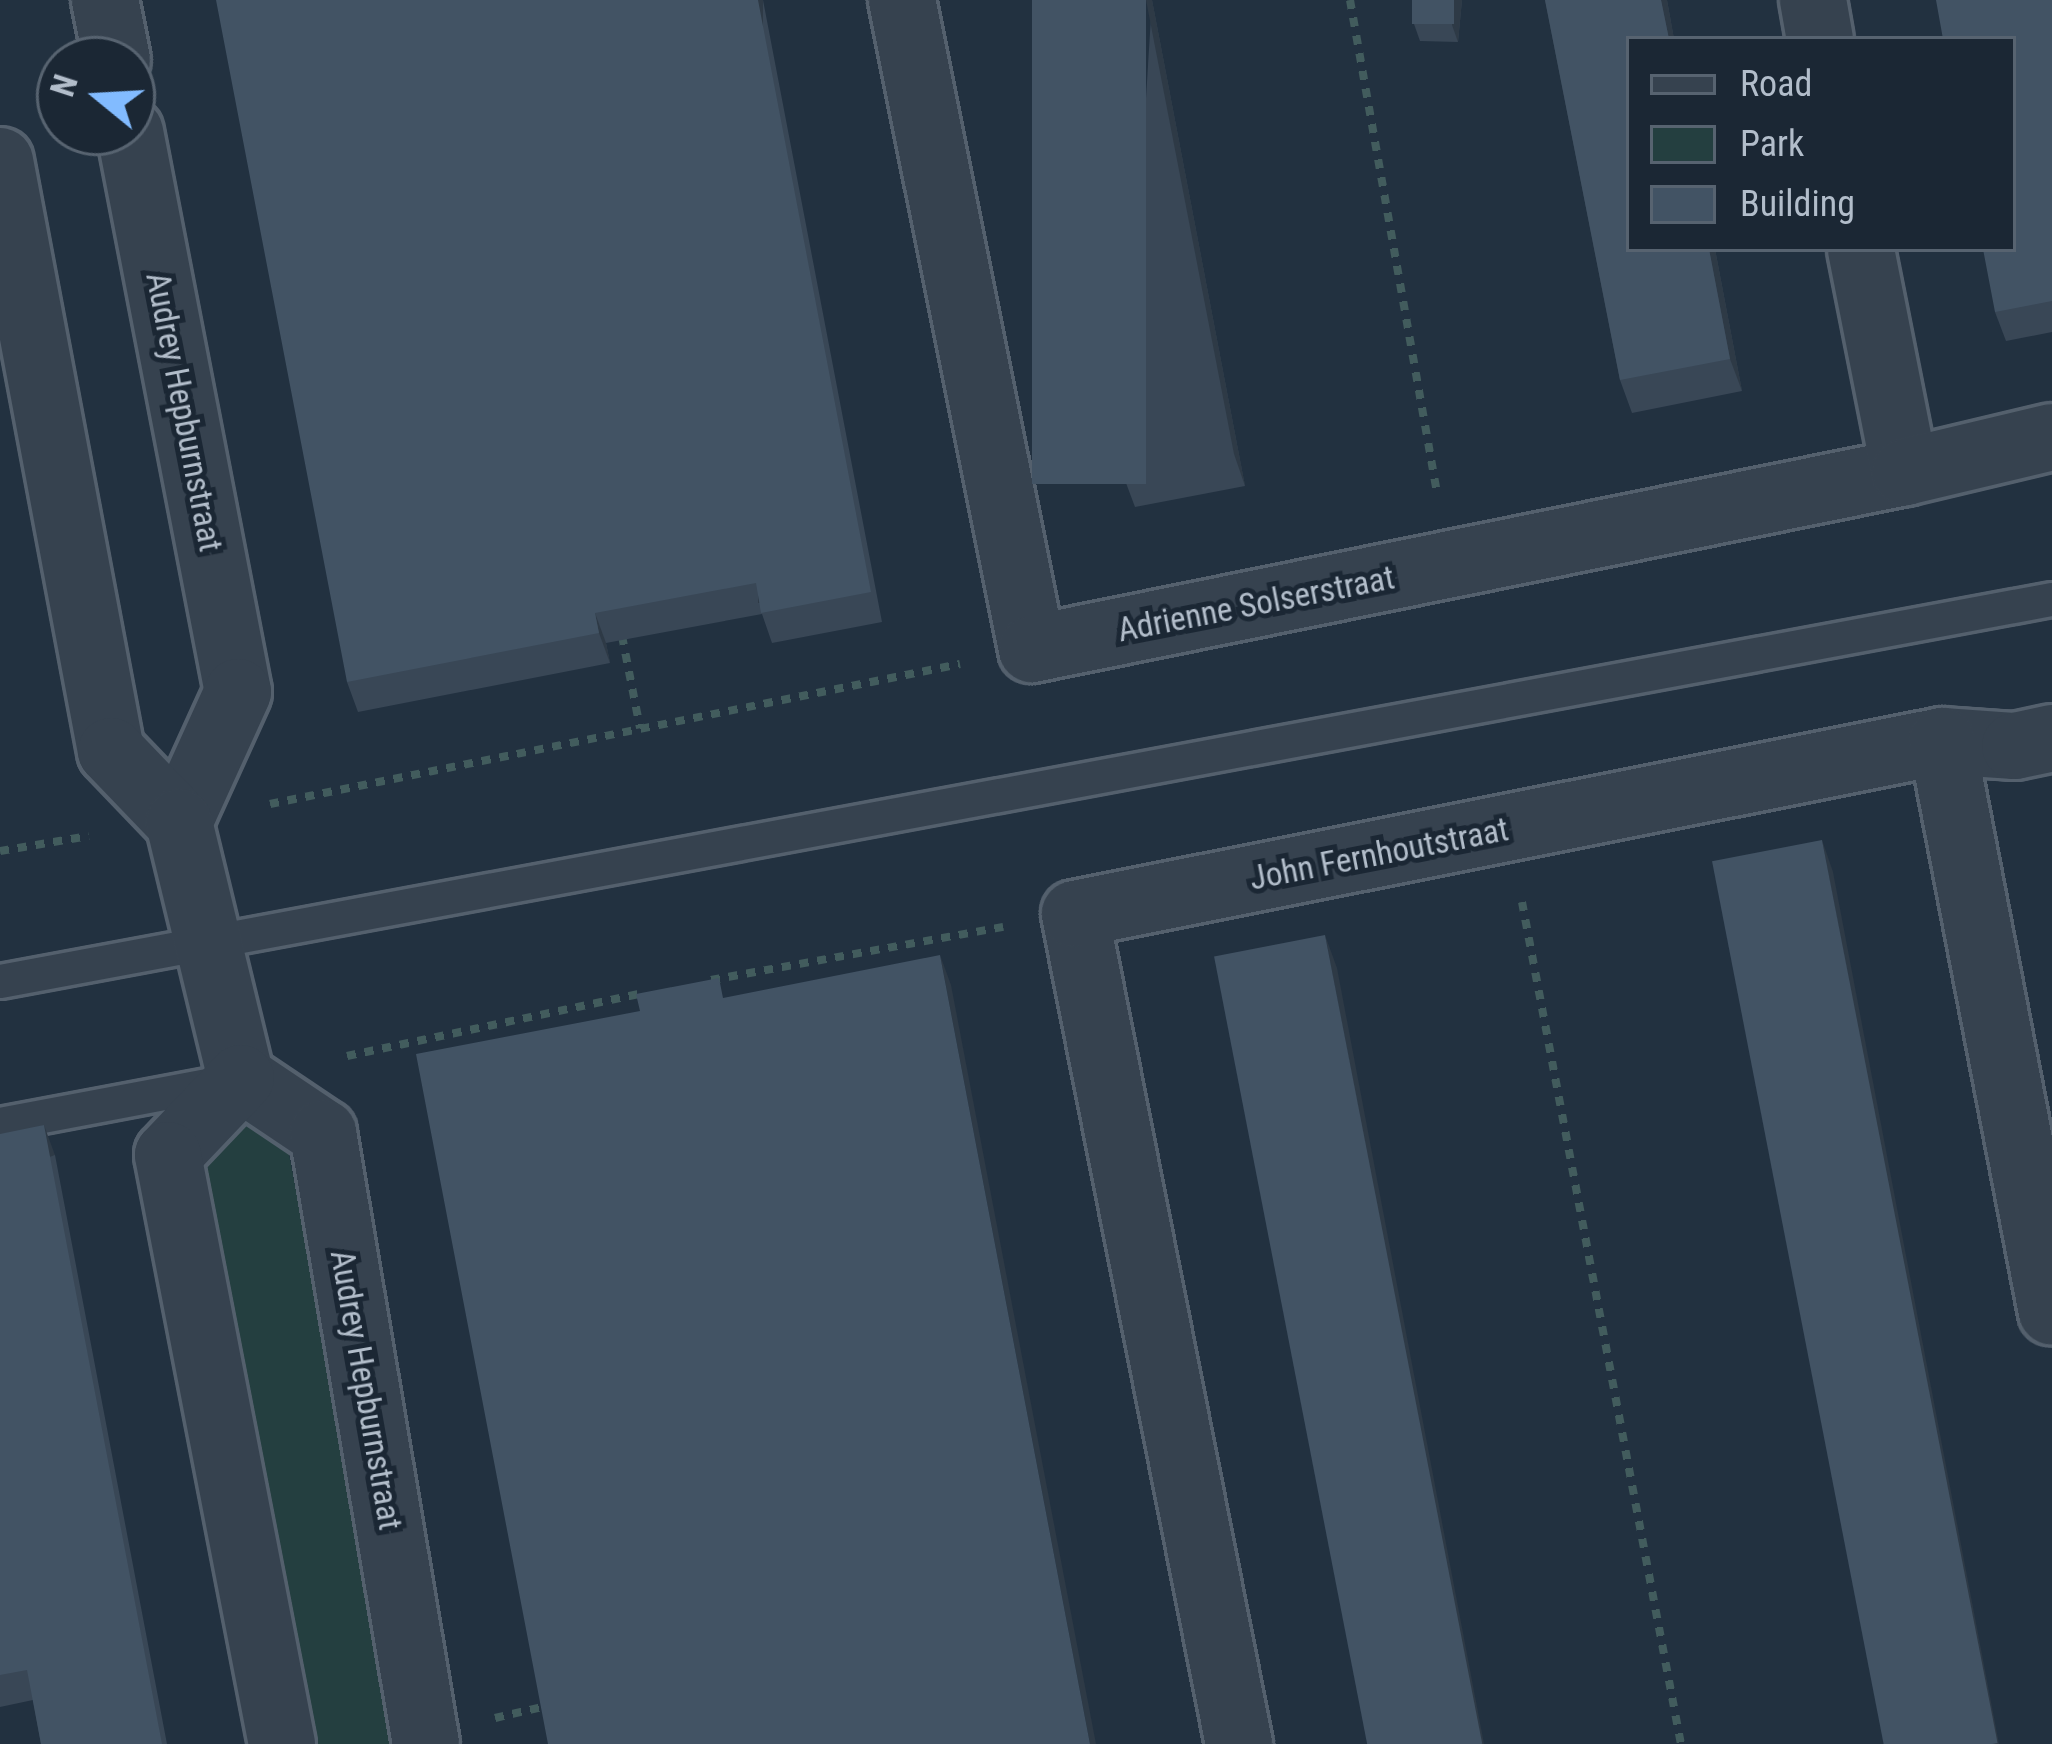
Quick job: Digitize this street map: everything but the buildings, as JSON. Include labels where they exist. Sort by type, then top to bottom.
[{"type":"street","points":[[105,0],[112,36]]},
{"type":"street","points":[[902,0],[1033,649]]},
{"type":"street","points":[[1813,0],[1819,36]]},
{"type":"street","name":"Audrey Hepburnstraat","points":[[135,156],[238,692],[178,822]]},
{"type":"street","points":[[0,161],[112,751],[178,822],[242,1078],[168,1155],[282,1744]]},
{"type":"street","points":[[1862,252],[1905,472]]},
{"type":"street","name":"Adrienne Solserstraat","points":[[1033,649],[1905,472],[2052,437]]},
{"type":"street","name":"John Fernhoutstraat","points":[[1076,914],[1942,741],[2052,739]]},
{"type":"street","points":[[1942,741],[2052,1312]]},
{"type":"street","points":[[1076,914],[1239,1744]]},
{"type":"street","name":"Audrey Hepburnstraat","points":[[242,1078],[322,1133],[425,1739]]},
{"type":"lane","points":[[0,981],[2052,599]]},
{"type":"lane","points":[[0,1124],[242,1078]]},
{"type":"path","points":[[1350,0],[1449,565]]},
{"type":"path","points":[[618,611],[640,728]]},
{"type":"path","points":[[0,851],[178,822],[1033,649]]},
{"type":"path","points":[[1508,828],[1681,1744]]},
{"type":"path","points":[[706,981],[1076,914]]},
{"type":"path","points":[[242,1078],[659,990]]},
{"type":"path","points":[[425,1739],[559,1704]]},
{"type":"green space","points":[[235,1112],[287,1144],[403,1744],[307,1744],[198,1145]]}]
